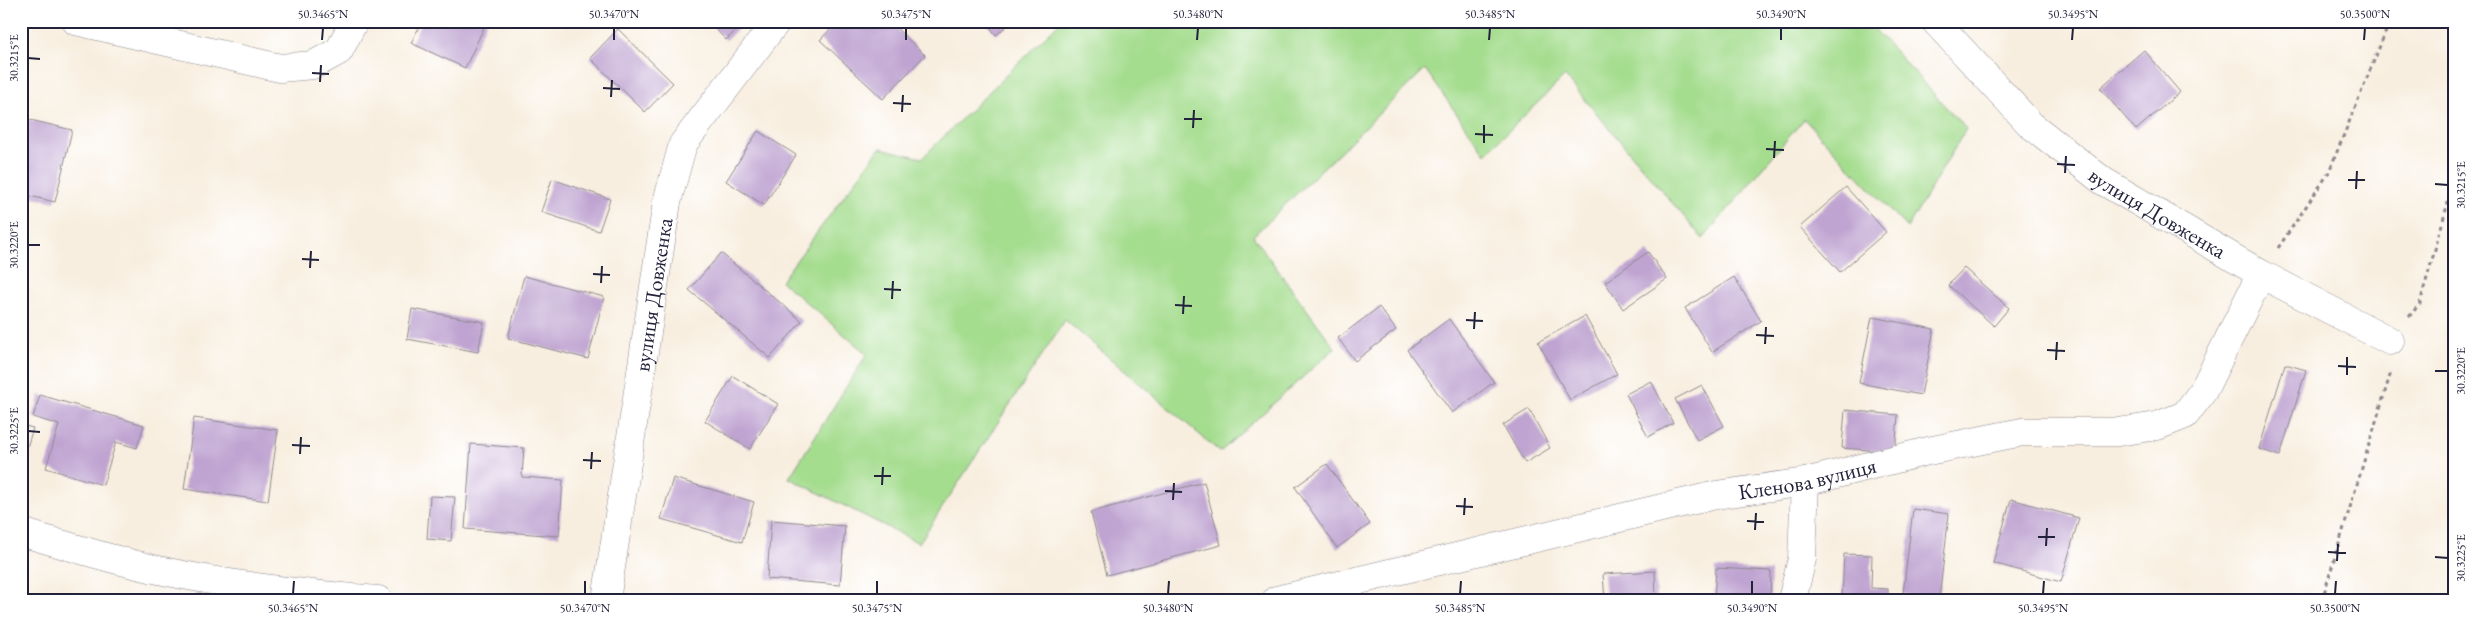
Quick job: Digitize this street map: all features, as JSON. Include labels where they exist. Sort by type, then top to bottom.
[{"type":"street","points":[[76,21],[280,68],[313,65],[339,51],[354,21]]},
{"type":"street","name":"вулиця Довженка","points":[[606,600],[667,202],[683,144],[777,21]]},
{"type":"street","name":"вулиця Довженка","points":[[1935,21],[2030,125],[2104,180],[2261,274],[2390,341]]},
{"type":"street","name":"Кленова вулиця","points":[[1276,600],[1716,495],[1805,482],[1928,451],[2022,432],[2118,432],[2157,426],[2185,416],[2203,391],[2261,274]]},
{"type":"street","points":[[1792,600],[1802,558],[1805,482]]},
{"type":"street","points":[[21,532],[114,559],[193,577],[315,595],[378,600]]},
{"type":"path","points":[[2261,274],[2328,174],[2390,21]]},
{"type":"path","points":[[2322,600],[2391,373],[2390,341],[2420,303],[2454,181]]},
{"type":"green space","points":[[1061,21],[1867,21],[1966,129],[1907,228],[1804,119],[1703,239],[1565,76],[1485,154],[1425,69],[1253,236],[1335,348],[1220,452],[1065,320],[919,543],[789,478],[867,354],[781,281],[880,148],[922,158]]},
{"type":"building","points":[[422,21],[487,21],[465,68],[411,43]]},
{"type":"building","points":[[708,21],[746,21],[726,40]]},
{"type":"building","points":[[838,21],[889,21],[925,55],[883,99],[820,40]]},
{"type":"building","points":[[985,21],[1013,21],[996,35]]},
{"type":"building","points":[[618,29],[673,83],[645,112],[590,58]]},
{"type":"building","points":[[2144,50],[2180,92],[2136,130],[2100,88]]},
{"type":"building","points":[[26,119],[72,130],[55,202],[21,194],[21,141]]},
{"type":"building","points":[[758,131],[796,155],[764,205],[726,181]]},
{"type":"building","points":[[552,179],[610,199],[599,231],[541,212]]},
{"type":"building","points":[[1846,187],[1886,232],[1840,272],[1800,227]]},
{"type":"building","points":[[1648,252],[1667,279],[1623,309],[1605,282]]},
{"type":"building","points":[[721,253],[802,321],[770,358],[689,290]]},
{"type":"building","points":[[1964,268],[2009,308],[1994,326],[1948,285]]},
{"type":"building","points":[[524,276],[604,297],[588,359],[508,338]]},
{"type":"building","points":[[1734,277],[1761,321],[1712,352],[1685,308]]},
{"type":"building","points":[[1379,307],[1396,330],[1355,361],[1338,338]]},
{"type":"building","points":[[412,309],[484,322],[478,352],[407,339]]},
{"type":"building","points":[[1585,316],[1617,374],[1570,400],[1538,342]]},
{"type":"building","points":[[1872,317],[1934,329],[1921,395],[1859,383]]},
{"type":"building","points":[[1449,319],[1494,382],[1452,413],[1407,350]]},
{"type":"building","points":[[2285,364],[2306,370],[2280,456],[2259,449]]},
{"type":"building","points":[[733,376],[778,404],[750,449],[705,421]]},
{"type":"building","points":[[1651,381],[1673,423],[1648,437],[1626,394]]},
{"type":"building","points":[[1702,385],[1724,426],[1697,440],[1675,399]]},
{"type":"building","points":[[40,395],[144,425],[137,448],[116,442],[103,485],[46,468],[59,425],[33,417]]},
{"type":"building","points":[[1529,409],[1550,448],[1525,463],[1503,425]]},
{"type":"building","points":[[1845,410],[1898,415],[1895,452],[1842,448]]},
{"type":"building","points":[[194,418],[278,430],[268,501],[184,489]]},
{"type":"building","points":[[21,425],[33,428],[26,451],[21,449]]},
{"type":"building","points":[[471,444],[524,448],[522,477],[563,480],[559,536],[465,529]]},
{"type":"building","points":[[1327,464],[1370,524],[1337,548],[1295,487]]},
{"type":"building","points":[[673,478],[754,502],[742,542],[661,519]]},
{"type":"building","points":[[1204,482],[1221,545],[1107,575],[1091,512]]},
{"type":"building","points":[[430,496],[455,497],[451,541],[427,539]]},
{"type":"building","points":[[2011,499],[2079,518],[2061,582],[1993,563]]},
{"type":"building","points":[[1913,509],[1949,514],[1939,599],[1903,594]]},
{"type":"building","points":[[771,520],[845,526],[840,585],[767,579]]},
{"type":"building","points":[[1844,554],[1872,555],[1871,588],[1888,589],[1888,600],[1842,600]]},
{"type":"building","points":[[1716,568],[1771,571],[1770,600],[1714,600]]},
{"type":"building","points":[[1655,571],[1656,600],[1605,600],[1603,574]]}]
